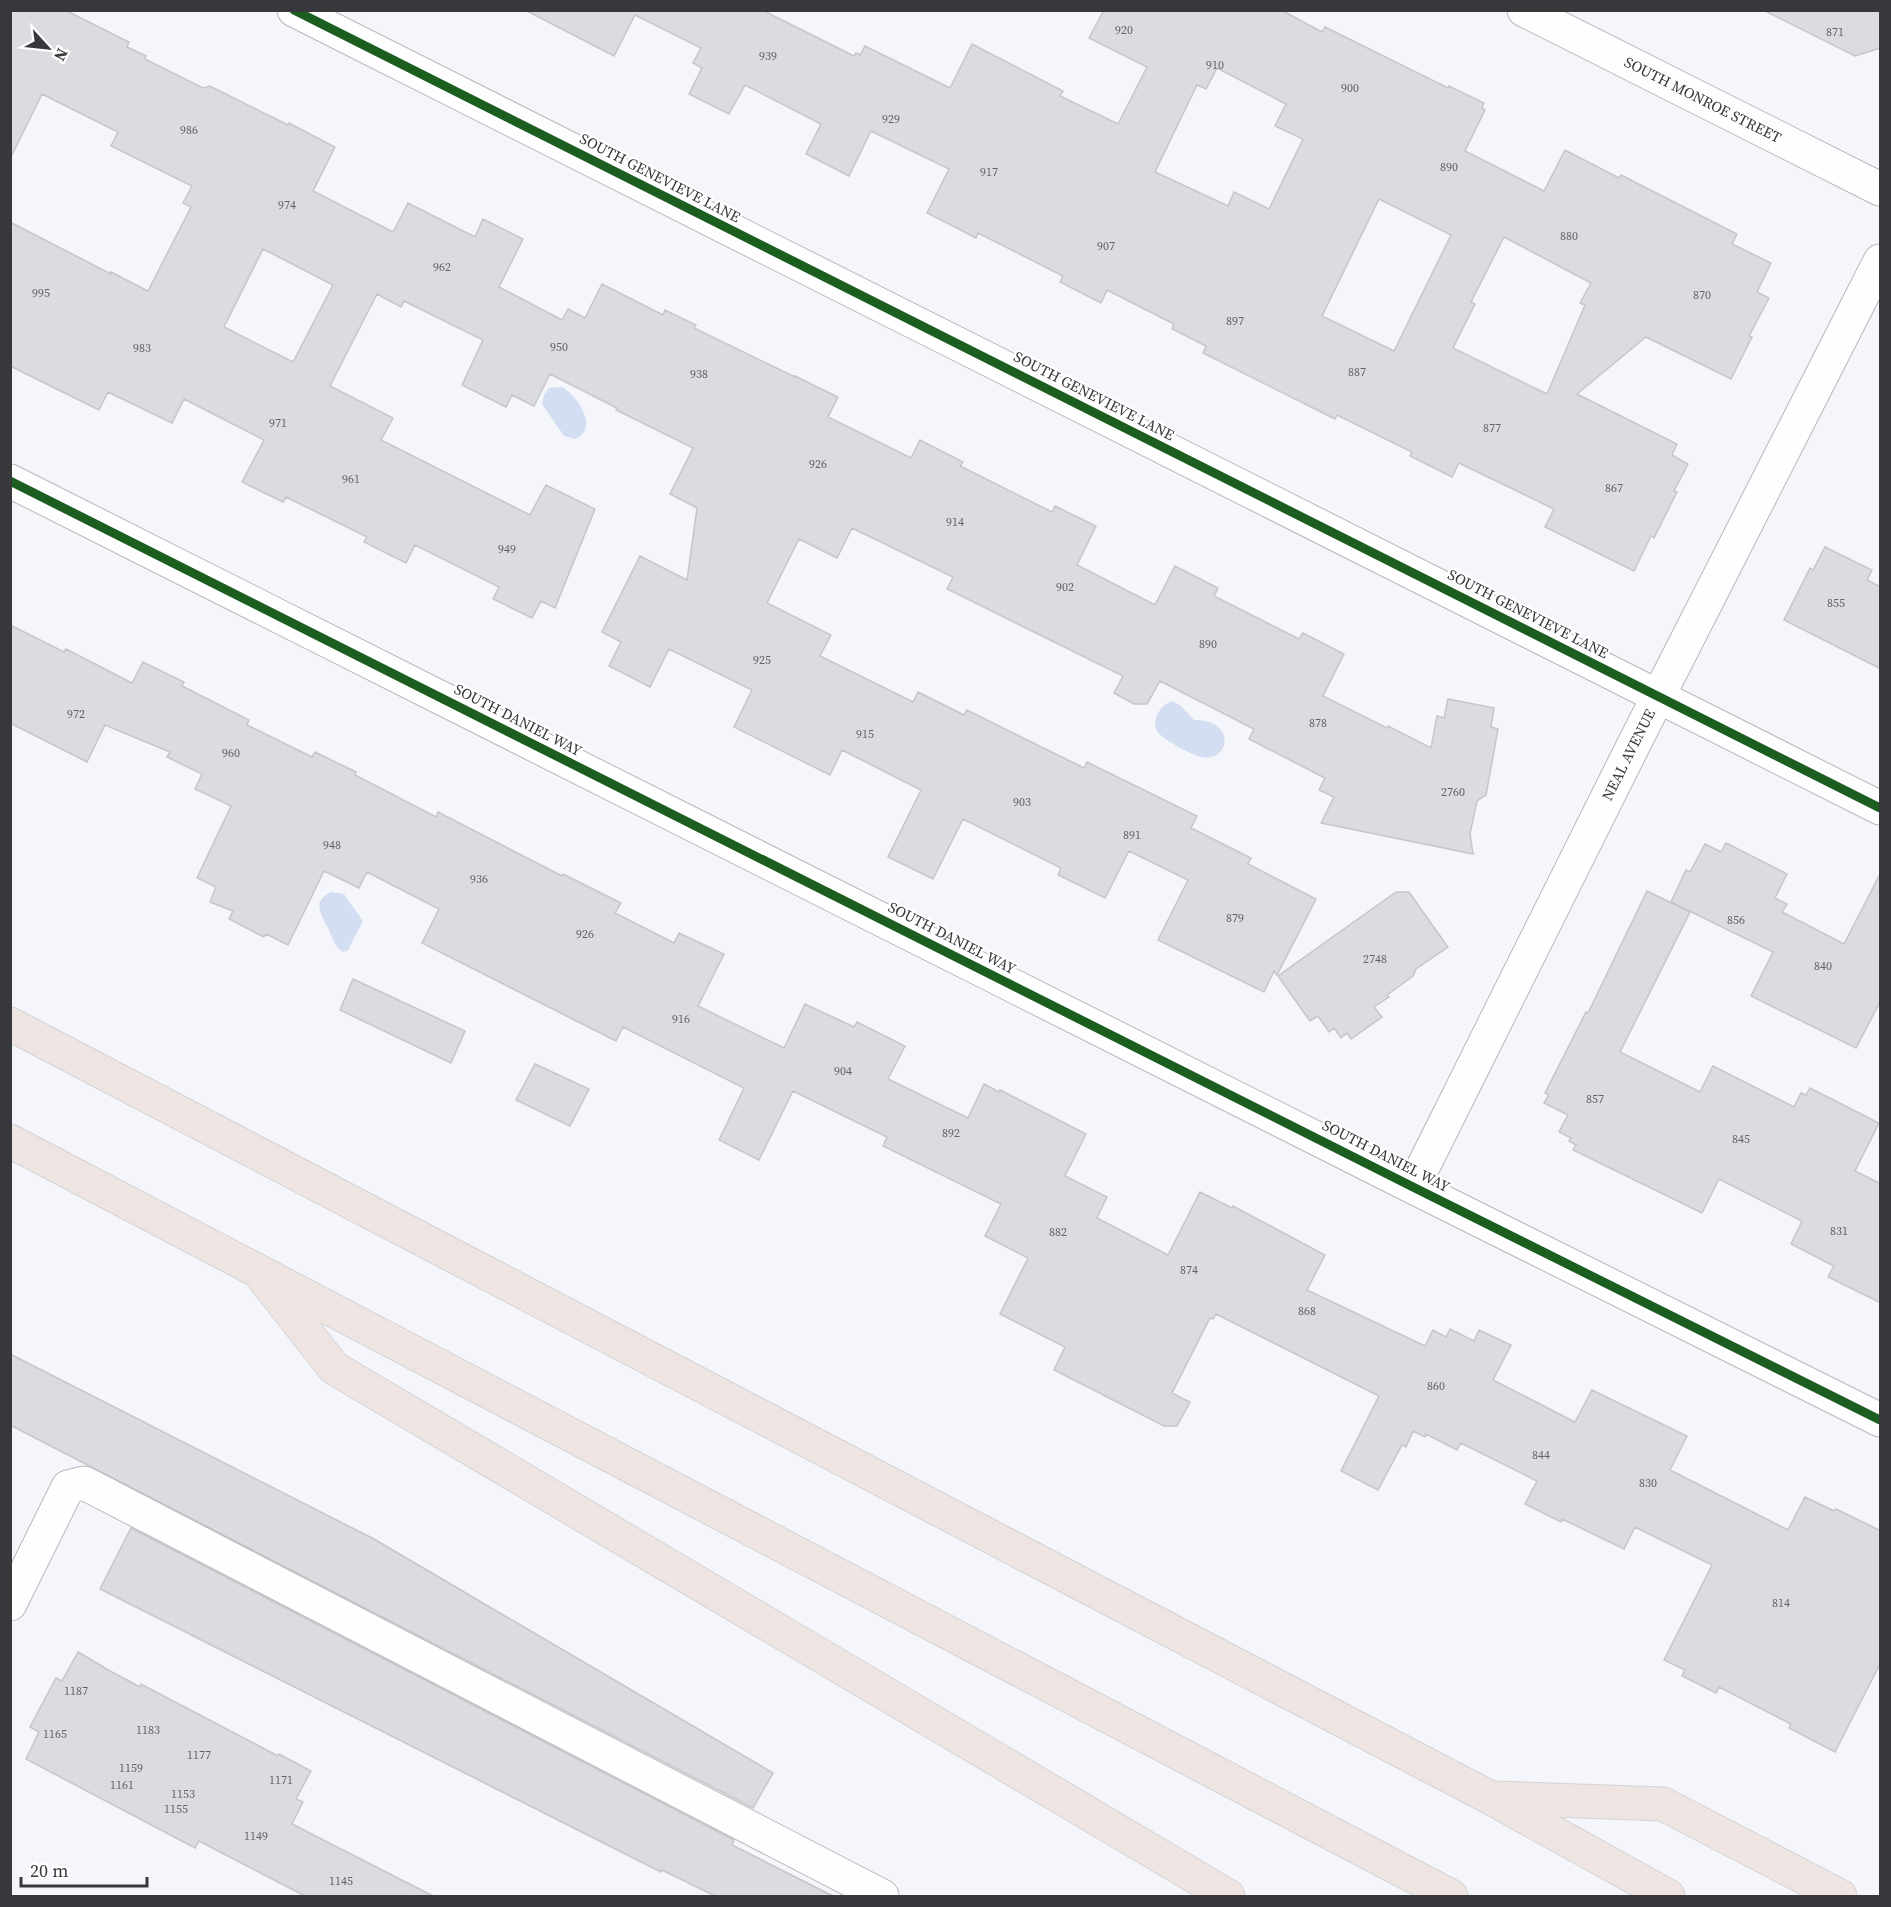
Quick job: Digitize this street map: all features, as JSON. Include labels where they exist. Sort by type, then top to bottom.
[{"type":"highway","points":[[10,1024],[1491,1798],[1668,1896]]},
{"type":"highway","points":[[10,1141],[1451,1896]]},
{"type":"highway","points":[[258,1270],[334,1368],[1228,1896]]},
{"type":"highway","points":[[1491,1798],[1662,1804],[1840,1896]]},
{"type":"street","name":"SOUTH GENEVIEVE LANE","points":[[294,10],[1881,808]]},
{"type":"street","name":"SOUTH MONROE STREET","points":[[1524,10],[1881,189]]},
{"type":"street","name":"NEAL AVENUE","points":[[1413,1187],[1881,261]]},
{"type":"street","name":"SOUTH DANIEL WAY","points":[[10,481],[1881,1420]]},
{"type":"street","points":[[10,1604],[69,1487],[84,1483],[882,1896]]},
{"type":"water","points":[[562,387],[574,397],[584,412],[586,420],[586,428],[575,439],[564,436],[542,404],[549,388]]},
{"type":"water","points":[[1172,701],[1180,705],[1194,720],[1215,724],[1221,729],[1224,746],[1218,754],[1208,758],[1197,756],[1159,734],[1155,726],[1157,715],[1164,706]]},
{"type":"water","points":[[331,892],[344,894],[363,921],[348,950],[343,952],[337,947],[319,908],[321,899]]},
{"type":"building","points":[[10,10],[65,10],[129,42],[127,47],[146,56],[145,59],[203,88],[210,86],[335,147],[313,191],[393,232],[408,203],[475,237],[483,219],[523,239],[499,287],[562,320],[568,309],[585,318],[602,284],[663,315],[665,310],[696,325],[694,328],[838,397],[828,417],[911,458],[920,440],[963,462],[960,466],[1052,512],[1055,506],[1096,526],[1077,565],[1155,605],[1175,566],[1218,588],[1214,596],[1299,639],[1303,633],[1344,654],[1323,696],[1387,728],[1388,726],[1431,748],[1437,716],[1444,718],[1448,699],[1494,708],[1491,727],[1498,729],[1486,795],[1477,801],[1470,834],[1473,854],[1321,823],[1334,797],[1319,790],[1325,778],[1249,739],[1254,729],[1160,681],[1147,704],[1134,704],[1114,693],[1123,676],[947,589],[953,577],[852,528],[837,558],[799,539],[767,603],[831,635],[820,656],[913,702],[918,692],[964,715],[967,710],[1084,768],[1087,762],[1197,816],[1191,828],[1251,858],[1248,864],[1316,899],[1277,975],[1274,971],[1264,992],[1158,940],[1188,880],[1129,851],[1105,898],[1058,875],[1061,868],[963,819],[933,879],[888,857],[921,790],[842,750],[830,775],[734,727],[752,690],[669,649],[650,687],[609,666],[621,642],[602,632],[640,556],[687,580],[697,508],[670,494],[693,448],[550,374],[534,406],[512,395],[506,407],[462,385],[483,340],[404,301],[401,307],[377,294],[330,386],[393,418],[381,440],[530,515],[546,485],[595,509],[555,608],[541,601],[532,618],[493,599],[499,587],[415,545],[406,563],[364,542],[367,537],[286,497],[283,502],[242,482],[264,440],[184,399],[172,423],[108,392],[99,410],[10,366],[10,222],[148,291],[191,207],[183,203],[192,186],[111,146],[118,132],[42,94],[10,159]],"holes":[[[263,249],[333,285],[293,362],[224,327]]]},
{"type":"building","points":[[525,10],[762,10],[854,56],[856,53],[860,55],[865,46],[950,88],[972,44],[1063,91],[1060,96],[1118,124],[1147,67],[1089,38],[1104,10],[1281,10],[1322,32],[1325,27],[1448,88],[1449,86],[1484,103],[1482,108],[1485,110],[1465,151],[1544,191],[1565,150],[1619,178],[1621,175],[1737,234],[1732,244],[1771,263],[1757,292],[1769,298],[1749,336],[1752,337],[1731,379],[1646,337],[1577,394],[1677,444],[1672,455],[1688,464],[1654,538],[1651,536],[1634,571],[1545,527],[1554,509],[1459,463],[1452,477],[1410,456],[1412,452],[1337,415],[1335,419],[1203,353],[1206,346],[1172,329],[1174,324],[1107,290],[1101,303],[1060,282],[1063,276],[978,233],[976,238],[927,213],[949,169],[871,131],[849,176],[806,154],[821,124],[745,85],[729,114],[689,94],[702,68],[693,63],[701,48],[635,15],[614,56]],"holes":[[[1217,68],[1286,104],[1275,126],[1303,139],[1269,209],[1234,192],[1228,206],[1155,172],[1197,85],[1206,89]],[[1379,199],[1451,235],[1394,351],[1322,316]],[[1504,237],[1591,283],[1580,303],[1585,305],[1547,394],[1453,348],[1475,304],[1471,302]]]},
{"type":"building","points":[[1763,10],[1881,10],[1881,48],[1855,56]]},
{"type":"building","points":[[1825,547],[1872,570],[1867,580],[1881,587],[1881,669],[1784,620],[1810,568],[1813,570]]},
{"type":"building","points":[[10,625],[64,652],[66,649],[132,683],[143,662],[184,682],[182,686],[249,720],[247,725],[312,757],[315,752],[436,817],[438,812],[562,876],[563,874],[621,903],[615,913],[674,943],[679,933],[724,954],[698,1006],[784,1048],[805,1004],[854,1027],[857,1022],[905,1046],[888,1079],[968,1118],[984,1084],[1086,1134],[1065,1176],[1107,1197],[1097,1218],[1168,1255],[1200,1192],[1232,1208],[1233,1206],[1325,1255],[1307,1290],[1425,1346],[1433,1330],[1446,1337],[1450,1329],[1474,1341],[1479,1330],[1511,1345],[1493,1380],[1575,1422],[1592,1390],[1687,1436],[1670,1470],[1788,1530],[1805,1497],[1881,1531],[1881,1662],[1835,1752],[1789,1728],[1791,1724],[1719,1687],[1716,1693],[1682,1676],[1685,1670],[1664,1660],[1712,1565],[1635,1527],[1624,1549],[1562,1519],[1561,1522],[1525,1504],[1537,1481],[1461,1443],[1457,1450],[1426,1434],[1425,1437],[1413,1431],[1406,1447],[1402,1445],[1378,1490],[1341,1471],[1379,1396],[1216,1314],[1213,1319],[1210,1318],[1172,1393],[1190,1402],[1177,1426],[1164,1426],[1054,1370],[1065,1347],[1000,1314],[1028,1258],[985,1236],[1001,1204],[883,1146],[887,1137],[793,1091],[759,1160],[719,1140],[744,1088],[623,1027],[616,1041],[422,943],[439,909],[367,872],[359,888],[324,871],[288,945],[266,934],[264,937],[229,919],[233,911],[210,902],[216,887],[197,878],[231,806],[195,789],[202,774],[167,757],[170,752],[105,725],[87,762],[10,723]]},
{"type":"building","points":[[1726,843],[1787,874],[1775,898],[1787,904],[1782,912],[1844,944],[1881,872],[1881,1000],[1856,1048],[1751,996],[1773,952],[1671,902],[1686,870],[1690,872],[1705,844],[1721,852]]},
{"type":"building","points":[[1647,891],[1690,912],[1620,1052],[1700,1092],[1713,1066],[1794,1107],[1801,1093],[1806,1095],[1810,1088],[1879,1123],[1855,1171],[1881,1184],[1881,1303],[1828,1277],[1834,1266],[1791,1244],[1802,1221],[1719,1179],[1702,1213],[1573,1150],[1576,1145],[1569,1141],[1571,1138],[1559,1132],[1568,1115],[1544,1103],[1549,1095],[1545,1093],[1586,1012],[1588,1013]]},
{"type":"building","points":[[1396,892],[1409,892],[1448,947],[1416,969],[1413,976],[1374,1007],[1382,1017],[1351,1039],[1347,1033],[1341,1038],[1334,1028],[1329,1032],[1318,1016],[1310,1021],[1278,976]]},
{"type":"building","points":[[353,979],[465,1031],[451,1063],[340,1010]]},
{"type":"building","points":[[535,1064],[589,1089],[570,1126],[516,1100]]},
{"type":"building","points":[[10,1354],[374,1539],[773,1773],[753,1808],[10,1425]]},
{"type":"building","points":[[131,1528],[734,1840],[732,1845],[833,1896],[715,1896],[662,1870],[661,1872],[100,1589]]},
{"type":"building","points":[[78,1652],[140,1687],[141,1684],[311,1771],[296,1799],[303,1802],[292,1824],[433,1896],[305,1896],[199,1841],[195,1848],[26,1759],[39,1732],[30,1727],[56,1678],[62,1681]]},
{"type":"cycle path","points":[[294,10],[1880,808]]},
{"type":"cycle path","points":[[10,481],[1880,1420]]}]
